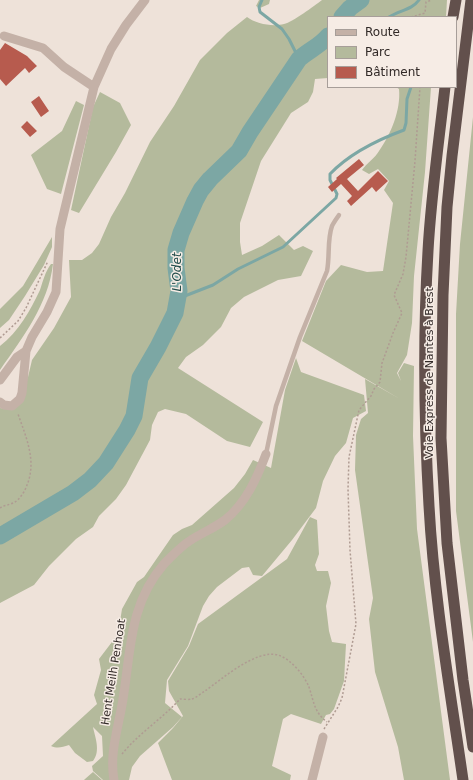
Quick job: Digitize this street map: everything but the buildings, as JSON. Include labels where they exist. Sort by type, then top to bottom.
[{"type":"highway","points":[[454,16],[456,0]]},
{"type":"highway","name":"Voie Express de Nantes à Brest","points":[[471,0],[447,207],[443,295],[441,438],[449,557],[463,680],[473,747]]},
{"type":"highway","name":"Voie Express de Nantes à Brest","points":[[445,88],[428,249],[425,355],[426,429],[429,507],[436,582],[463,780]]},
{"type":"street","points":[[0,402],[8,406],[14,404],[20,399],[22,393],[26,351],[56,292],[60,229],[94,87],[111,49],[126,25],[145,0]]},
{"type":"street","points":[[4,36],[43,48],[64,67],[94,87]]},
{"type":"street","points":[[0,380],[17,357],[26,351]]},
{"type":"street","name":"Hent Meilh Penhoat","points":[[114,780],[114,748],[133,626],[144,594],[159,571],[179,549],[192,539],[224,520],[236,509],[250,490],[266,454]]},
{"type":"street","points":[[312,780],[323,737]]},
{"type":"lane","name":"Hent Meilh Penhoat","points":[[266,454],[276,406],[300,337],[325,276],[328,263],[331,230],[339,215]]},
{"type":"path","points":[[414,16],[425,13],[426,2],[432,0]]},
{"type":"path","points":[[323,737],[327,722],[338,707],[342,698],[356,624],[350,550],[348,484],[349,457],[359,410],[380,382],[382,363],[402,313],[394,295],[404,274],[415,161],[420,88]]},
{"type":"path","points":[[0,338],[18,321],[22,315],[50,258]]},
{"type":"path","points":[[0,508],[14,502],[24,492],[32,469],[28,442],[14,404]]},
{"type":"path","points":[[113,769],[133,741],[173,707],[180,699],[192,699],[251,660],[262,655],[271,654],[284,658],[296,668],[307,683],[314,706],[321,718],[327,722]]},
{"type":"green space","points":[[259,0],[270,0],[269,4],[260,8],[256,6]]},
{"type":"green space","points":[[322,0],[447,0],[446,16],[327,16],[327,78],[315,79],[313,92],[308,102],[291,113],[261,161],[240,223],[242,255],[262,246],[279,235],[294,250],[303,246],[313,251],[301,276],[278,280],[244,297],[231,308],[221,327],[203,345],[186,357],[178,368],[263,422],[250,447],[227,441],[186,414],[165,409],[158,412],[152,425],[150,440],[126,485],[116,499],[99,516],[93,527],[76,539],[49,566],[34,585],[0,603],[0,408],[9,409],[28,377],[32,360],[54,328],[71,297],[69,260],[82,260],[92,253],[99,244],[111,217],[125,193],[150,142],[174,106],[200,60],[227,33],[247,17],[265,24],[284,24],[309,10]]},
{"type":"green space","points":[[398,88],[431,88],[425,172],[414,276],[412,323],[407,355],[397,373],[401,381],[398,373],[404,363],[414,366],[413,436],[417,529],[450,780],[404,780],[398,747],[375,672],[369,619],[373,598],[355,470],[356,435],[361,419],[368,413],[365,379],[400,399],[302,341],[326,281],[341,265],[367,272],[383,271],[393,203],[384,190],[389,181],[378,169],[369,174],[362,170],[377,154],[391,129],[397,113],[399,89]]},
{"type":"green space","points":[[100,92],[120,103],[131,125],[79,213],[71,210],[93,107]]},
{"type":"green space","points":[[76,101],[84,105],[61,194],[47,189],[31,155],[62,131]]},
{"type":"green space","points":[[473,117],[473,642],[456,511],[456,314],[460,244]]},
{"type":"green space","points":[[52,237],[52,247],[44,265],[9,320],[0,328],[0,309],[23,286]]},
{"type":"green space","points":[[51,264],[53,264],[50,279],[40,307],[26,333],[0,370],[0,346],[13,334],[28,313]]},
{"type":"green space","points":[[296,358],[301,372],[364,395],[366,411],[353,418],[346,443],[335,456],[323,481],[316,508],[262,576],[253,575],[249,567],[242,568],[217,587],[209,596],[203,606],[188,646],[167,680],[165,703],[182,717],[173,727],[140,756],[132,767],[129,780],[103,780],[93,771],[92,766],[103,756],[102,736],[93,727],[97,753],[93,761],[87,762],[75,753],[69,745],[58,748],[51,746],[97,704],[94,695],[101,670],[99,659],[118,634],[122,609],[137,582],[144,577],[173,535],[192,525],[234,488],[245,474],[253,460],[271,468],[285,390]]},
{"type":"green space","points":[[310,517],[317,520],[319,554],[315,565],[317,571],[328,571],[331,583],[326,606],[332,642],[346,644],[344,681],[334,709],[330,714],[326,715],[321,724],[291,714],[283,719],[272,766],[291,775],[290,780],[172,780],[158,743],[183,716],[169,691],[168,681],[189,646],[198,624],[287,559]]},
{"type":"green space","points":[[93,772],[102,780],[84,780],[85,779]]},
{"type":"waterway","points":[[262,0],[259,7],[260,12],[282,29],[299,59]]},
{"type":"waterway","name":"L'Odet","points":[[343,16],[350,8],[361,0]]},
{"type":"waterway","points":[[391,16],[413,6],[419,0]]},
{"type":"waterway","name":"L'Odet","points":[[0,536],[73,493],[90,480],[106,463],[134,416],[140,378],[175,313],[179,291],[176,268],[176,250],[181,233],[195,201],[201,190],[210,179],[239,151],[299,59],[322,43],[327,37]]},
{"type":"waterway","points":[[177,299],[213,285],[238,269],[283,247],[336,198],[337,194],[330,180],[330,174],[338,166],[364,148],[404,130],[406,123],[407,99],[411,88]]}]
